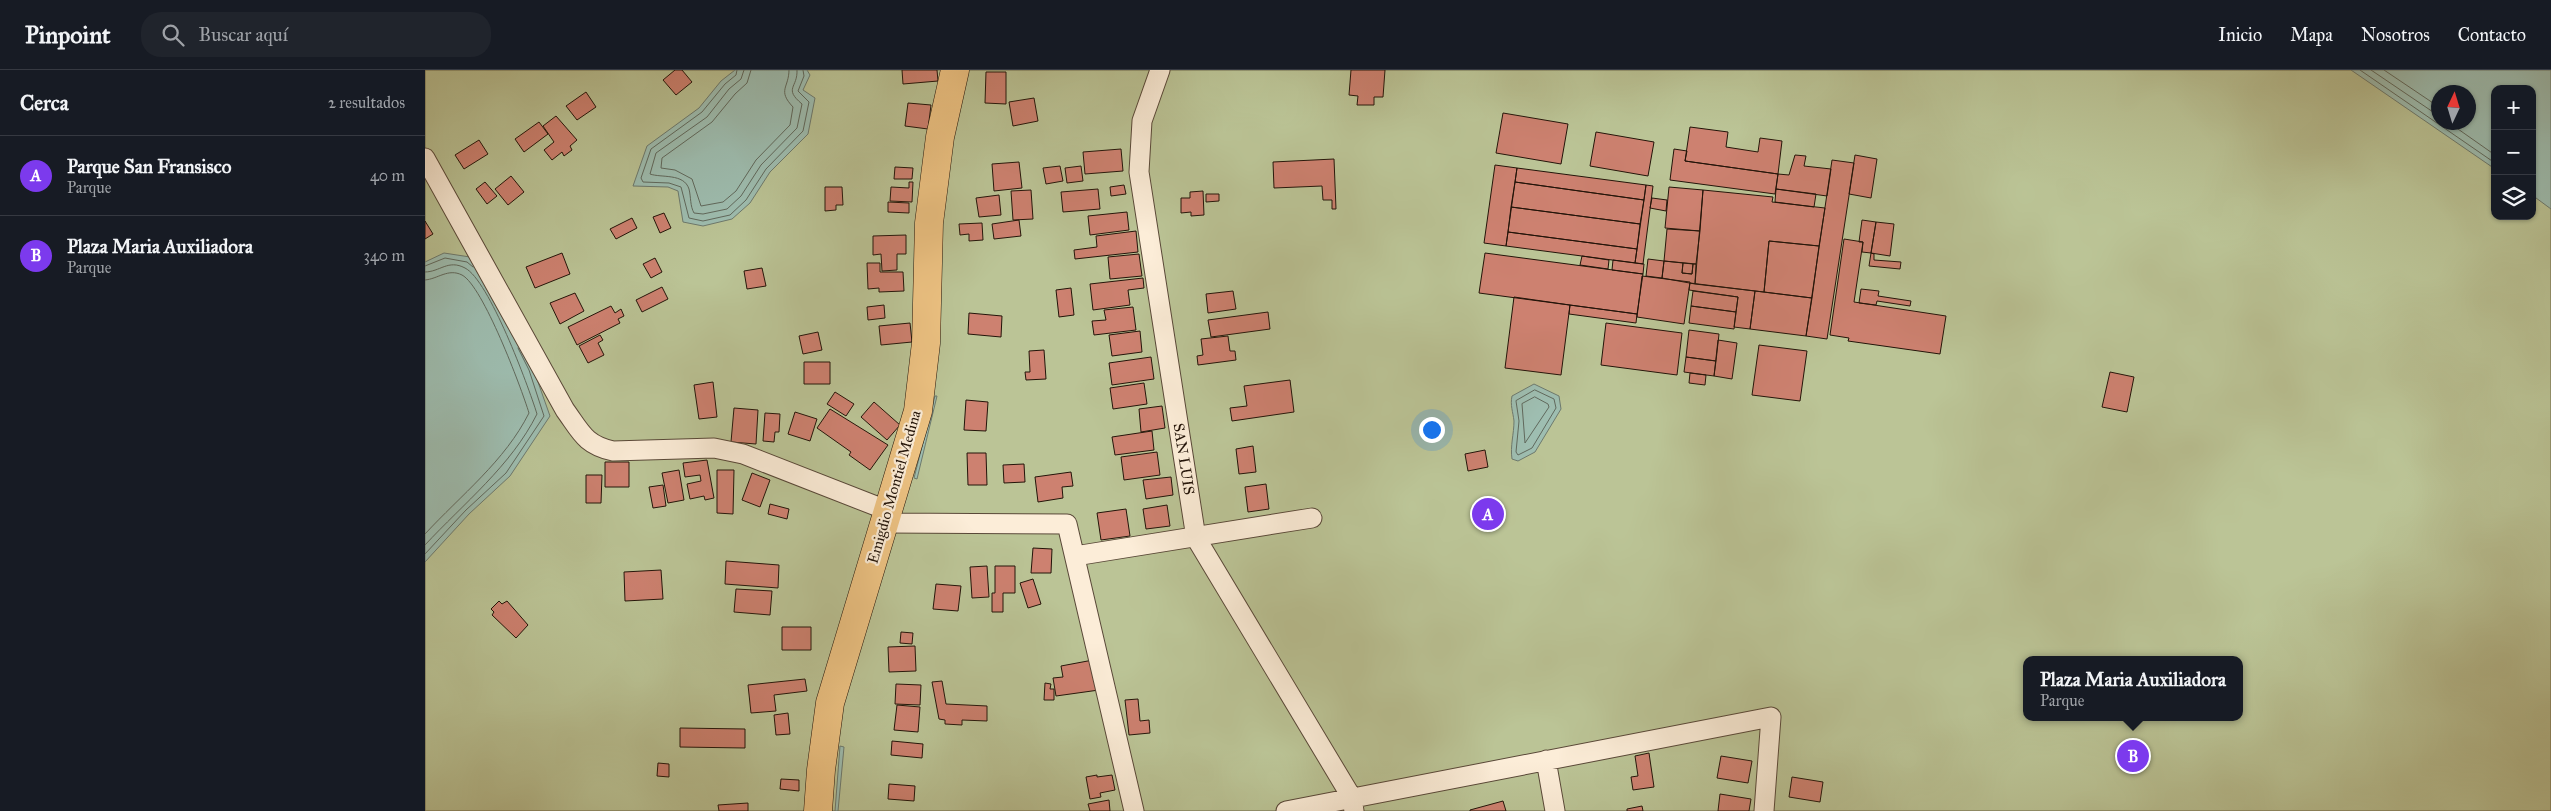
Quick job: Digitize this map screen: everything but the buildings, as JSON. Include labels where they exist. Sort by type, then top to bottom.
[{"type":"main road","name":"Emigdio Montiel Medina","points":[[818,811],[821,770],[830,703],[918,411],[926,343],[929,223],[940,136],[955,70]]},
{"type":"street","name":"SAN LUIS","points":[[1160,70],[1142,121],[1139,172],[1196,538],[1353,805]]},
{"type":"street","points":[[425,158],[565,410],[587,441],[597,448],[613,451],[715,448],[743,454],[887,517],[1067,524],[1080,555],[1134,811]]},
{"type":"street","points":[[1080,555],[1312,518]]},
{"type":"street","points":[[1286,811],[1353,805],[1546,760],[1771,717],[1764,811]]},
{"type":"street","points":[[1546,760],[1555,811]]},
{"type":"green space","points":[[425,70],[2485,70],[2493,85],[2491,85],[2491,220],[2536,220],[2536,159],[2551,185],[2551,811],[425,811]]},
{"type":"water","points":[[735,70],[807,70],[810,75],[803,90],[815,98],[808,134],[770,172],[750,203],[732,219],[703,226],[683,222],[678,191],[668,187],[633,186],[647,146],[699,108],[721,81]]},
{"type":"water","points":[[2351,70],[2551,70],[2551,209],[2536,198],[2536,85],[2491,85],[2491,166],[2438,130],[2476,130],[2476,85],[2431,85],[2431,125]]},
{"type":"water","points":[[444,253],[470,257],[533,368],[550,416],[510,476],[469,514],[425,562],[425,262]]},
{"type":"water","points":[[1534,384],[1559,396],[1561,409],[1535,452],[1518,461],[1512,459],[1514,421],[1511,405],[1512,396]]},
{"type":"water","points":[[935,396],[937,396],[917,479],[914,478]]},
{"type":"water","points":[[840,746],[844,747],[838,811],[835,811]]},
{"type":"place","name":"Parque San Fransisco","points":[[1488,514]]},
{"type":"place","name":"Plaza Maria Auxiliadora","points":[[2133,756]]}]
